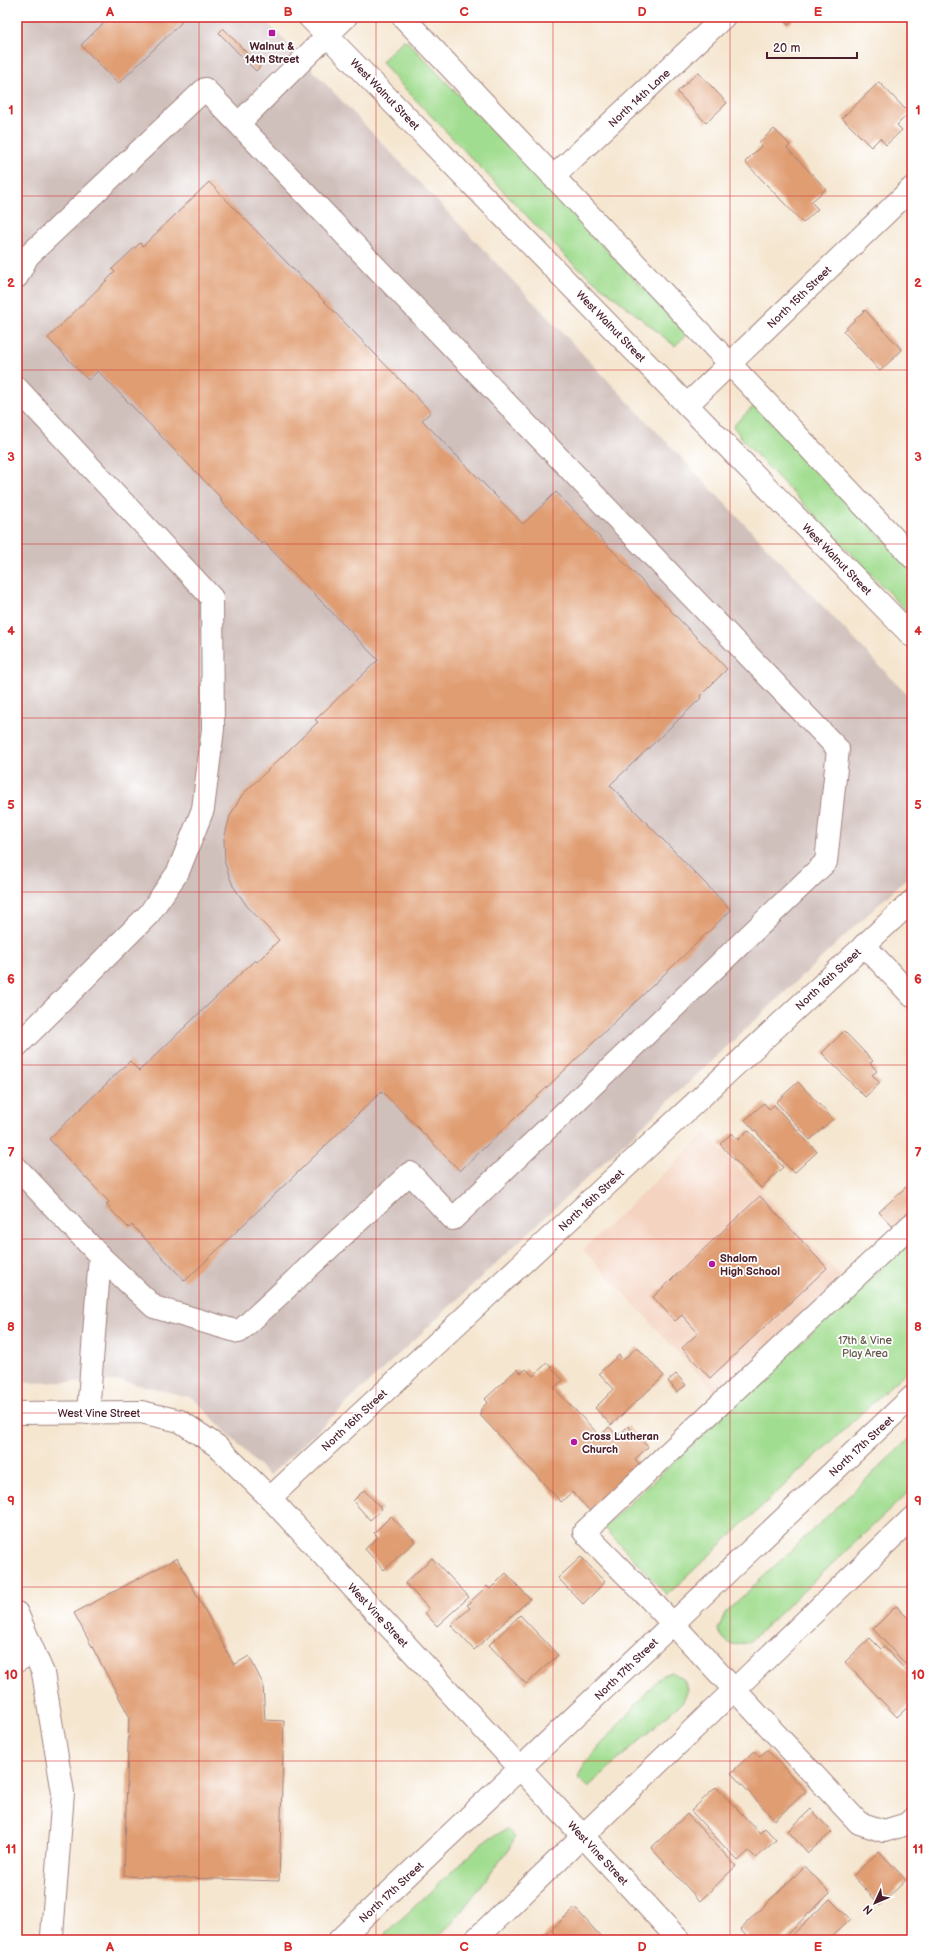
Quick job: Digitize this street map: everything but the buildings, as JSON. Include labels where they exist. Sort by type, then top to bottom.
[{"type":"main road","name":"West Walnut Street","points":[[309,17],[912,636]]},
{"type":"main road","points":[[239,123],[346,17]]},
{"type":"main road","points":[[403,17],[730,364],[910,552]]},
{"type":"main road","name":"North 14th Lane","points":[[553,177],[724,17]]},
{"type":"main road","points":[[17,277],[28,256],[205,89],[838,749],[826,862],[453,1219],[410,1172],[239,1332],[154,1307],[100,1256],[17,1168]]},
{"type":"main road","name":"North 15th Street","points":[[687,405],[912,188]]},
{"type":"main road","points":[[17,388],[212,598],[213,729],[203,809],[178,872],[149,914],[17,1046]]},
{"type":"main road","name":"North 16th Street","points":[[270,1498],[912,901]]},
{"type":"main road","points":[[864,945],[912,996]]},
{"type":"main road","points":[[912,1224],[584,1532],[859,1823],[884,1831],[907,1824],[912,1819]]},
{"type":"main road","points":[[88,1413],[100,1256]]},
{"type":"main road","name":"North 17th Street","points":[[339,1940],[912,1397]]},
{"type":"main road","name":"West Vine Street","points":[[17,1413],[141,1412],[180,1421],[217,1446],[270,1498],[679,1940]]},
{"type":"main road","points":[[475,1940],[584,1837],[912,1518]]},
{"type":"main road","points":[[17,1613],[25,1657],[43,1673],[63,1793],[48,1938]]},
{"type":"shaded area","points":[[17,17],[262,17],[912,700],[912,873],[269,1476],[193,1398],[123,1381],[17,1383]]},
{"type":"shaded area","name":"Shalom High School","points":[[706,1133],[842,1277],[718,1395],[583,1250]]},
{"type":"green space","points":[[403,40],[408,42],[687,334],[675,346],[571,262],[393,76],[382,61]]},
{"type":"green space","points":[[755,405],[912,569],[912,617],[746,444],[733,426]]},
{"type":"green space","name":"17th & Vine Play Area","points":[[912,1239],[912,1366],[667,1595],[604,1527]]},
{"type":"green space","points":[[912,1436],[912,1489],[749,1642],[730,1644],[727,1642],[718,1630],[725,1613]]},
{"type":"green space","points":[[672,1672],[683,1679],[688,1689],[683,1701],[588,1787],[578,1778],[585,1763],[661,1676]]},
{"type":"green space","points":[[507,1829],[515,1837],[510,1848],[453,1922],[434,1940],[379,1940],[482,1843]]},
{"type":"place","name":"Walnut & 14th Street","points":[[272,33]]},
{"type":"place","name":"Shalom High School","points":[[712,1264]]},
{"type":"place","name":"Cross Lutheran Church","points":[[574,1442]]}]
